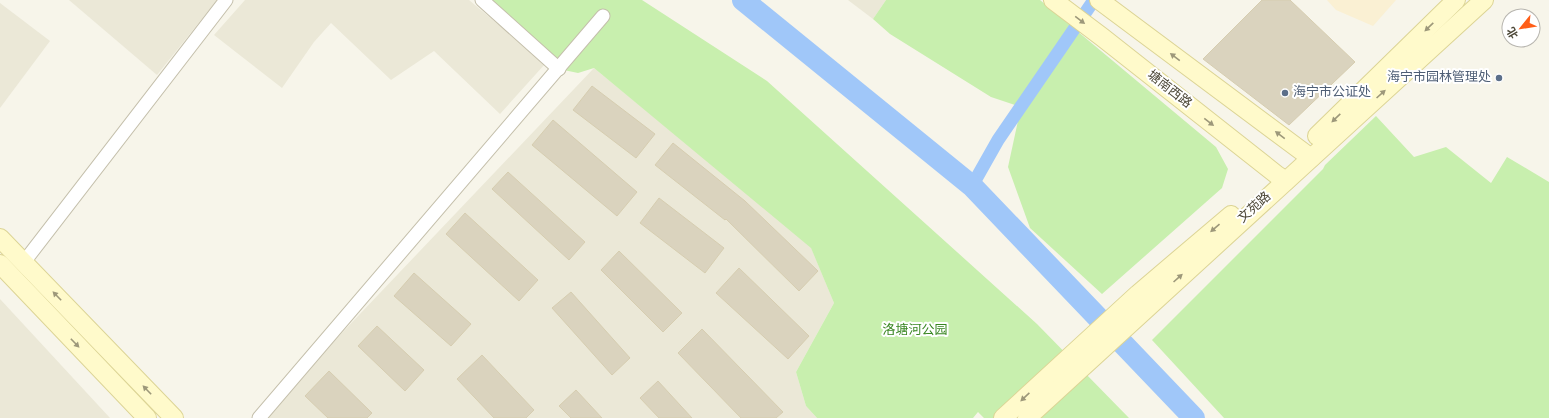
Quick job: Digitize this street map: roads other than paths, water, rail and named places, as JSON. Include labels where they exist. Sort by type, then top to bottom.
[{"type":"main road","points":[[1099,0],[1306,154]]},
{"type":"main road","name":"文苑路","points":[[1003,418],[1047,376],[1144,299],[1281,178],[1456,0]]},
{"type":"main road","name":"文苑路","points":[[1306,154],[1484,0]]},
{"type":"main road","name":"塘南西路","points":[[1056,2],[1281,178]]},
{"type":"main road","points":[[0,238],[174,418]]},
{"type":"main road","points":[[0,264],[147,418]]},
{"type":"main road","name":"文苑路","points":[[1027,418],[1060,389],[1144,299]]},
{"type":"street","points":[[24,262],[226,0]]},
{"type":"street","points":[[482,0],[559,70]]},
{"type":"street","points":[[259,418],[559,70],[603,16]]},
{"type":"waterway","points":[[743,0],[972,186],[1194,418]]},
{"type":"waterway","points":[[972,186],[998,140],[1094,0]]},
{"type":"place","name":"海宁市园林管理处","points":[[1499,78]]},
{"type":"place","name":"海宁市公证处","points":[[1285,93]]},
{"type":"park label","name":"洛塘河公园","points":[[915,331]]}]
